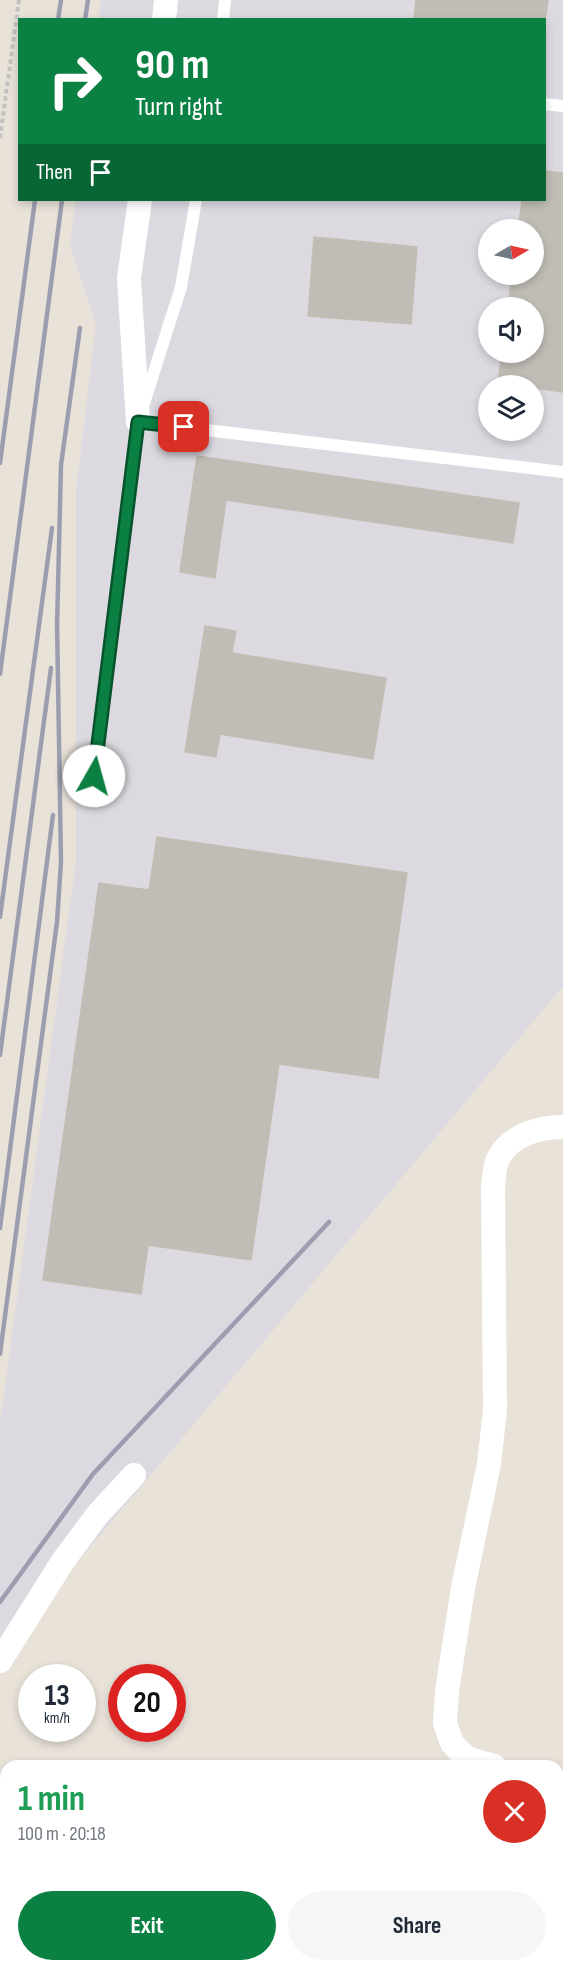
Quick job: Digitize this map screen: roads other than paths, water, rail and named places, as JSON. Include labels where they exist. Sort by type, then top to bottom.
[{"type":"street","points":[[164,18],[166,0]]},
{"type":"street","points":[[138,422],[129,278],[140,201]]},
{"type":"street","points":[[473,1760],[466,1758],[452,1743],[445,1723],[447,1691],[463,1587],[489,1464],[495,1410],[493,1188],[497,1160],[512,1142],[531,1131],[563,1127]]},
{"type":"street","points":[[0,1661],[63,1561],[98,1514],[134,1475]]},
{"type":"lane","points":[[223,18],[225,0]]},
{"type":"lane","points":[[546,104],[563,106]]},
{"type":"lane","points":[[94,776],[138,422],[182,287],[196,201]]},
{"type":"lane","points":[[138,422],[563,472]]},
{"type":"railway","points":[[58,18],[61,0]]},
{"type":"railway","points":[[85,18],[88,0]]},
{"type":"railway","points":[[0,463],[35,201]]},
{"type":"railway","points":[[0,674],[62,201]]},
{"type":"railway","points":[[57,627],[61,465],[80,328]]},
{"type":"railway","points":[[0,917],[52,528]]},
{"type":"railway","points":[[0,1354],[57,922],[61,862],[57,620]]},
{"type":"railway","points":[[0,1055],[51,668]]},
{"type":"railway","points":[[0,1228],[53,815]]},
{"type":"railway","points":[[0,1602],[93,1474],[329,1222]]}]
